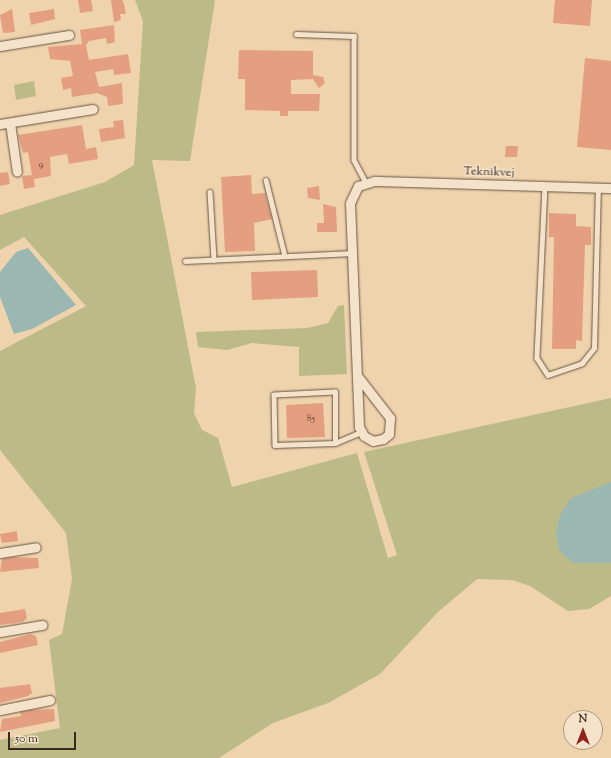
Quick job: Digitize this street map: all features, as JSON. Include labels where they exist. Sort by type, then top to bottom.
[{"type":"street","points":[[0,46],[69,35]]},
{"type":"street","points":[[0,124],[93,110]]},
{"type":"street","points":[[10,123],[17,172]]},
{"type":"street","name":"Teknikvej","points":[[366,183],[611,188]]},
{"type":"street","points":[[359,378],[390,418],[391,427],[384,439],[373,441],[362,432],[359,378],[353,253],[350,203],[358,186],[366,183]]},
{"type":"street","points":[[0,553],[36,547]]},
{"type":"street","points":[[0,632],[42,625]]},
{"type":"street","points":[[0,710],[50,700]]},
{"type":"lane","points":[[296,34],[354,36],[354,160],[366,183]]},
{"type":"lane","points":[[266,180],[285,256]]},
{"type":"lane","points":[[545,186],[537,358],[548,375],[582,363],[594,348],[598,187]]},
{"type":"lane","points":[[210,192],[214,260]]},
{"type":"lane","points":[[185,261],[353,253]]},
{"type":"lane","points":[[335,443],[335,392],[274,395],[275,445],[335,443],[362,432]]},
{"type":"shaded area","points":[[135,0],[215,0],[190,161],[152,160],[196,388],[194,413],[202,430],[218,438],[232,487],[357,453],[388,558],[397,555],[364,452],[611,398],[611,596],[589,609],[568,611],[530,586],[512,580],[477,579],[438,612],[380,674],[328,703],[273,723],[219,758],[0,758],[0,740],[60,728],[49,640],[62,634],[72,579],[66,533],[0,450],[0,351],[86,306],[24,237],[0,250],[0,215],[105,182],[134,165],[143,21]]},
{"type":"shaded area","points":[[34,81],[36,96],[16,100],[14,85]]},
{"type":"shaded area","points":[[344,305],[347,374],[299,376],[299,347],[252,343],[227,350],[198,347],[196,332],[307,328],[328,323],[338,306]]},
{"type":"water","points":[[28,248],[76,305],[32,329],[14,334],[0,297],[0,272],[16,252]]},
{"type":"water","points":[[611,482],[611,563],[573,563],[560,551],[556,534],[560,515],[571,498]]},
{"type":"building","points":[[78,0],[91,0],[93,11],[80,13]]},
{"type":"building","points":[[111,0],[122,0],[124,4],[126,14],[120,14],[121,20],[114,22]]},
{"type":"building","points":[[555,0],[592,0],[590,26],[553,23]]},
{"type":"building","points":[[12,9],[15,32],[3,33],[0,15]]},
{"type":"building","points":[[54,9],[55,19],[31,25],[29,13]]},
{"type":"building","points":[[114,25],[115,42],[107,44],[106,38],[89,41],[86,45],[89,60],[128,54],[131,73],[114,75],[113,69],[95,72],[99,87],[122,83],[123,104],[108,106],[107,97],[97,93],[72,97],[71,88],[63,90],[61,78],[73,76],[70,61],[50,59],[48,47],[82,44],[80,30]]},
{"type":"building","points":[[239,50],[313,51],[313,75],[323,77],[325,83],[319,88],[313,79],[291,80],[291,94],[320,94],[319,111],[288,111],[288,116],[280,116],[280,111],[245,110],[245,79],[238,79]]},
{"type":"building","points":[[585,58],[611,61],[611,150],[577,147]]},
{"type":"building","points":[[123,120],[125,138],[101,142],[99,129],[114,127],[113,121]]},
{"type":"building","points":[[82,125],[86,149],[96,147],[98,159],[69,164],[67,154],[50,157],[51,176],[34,179],[35,187],[24,189],[22,176],[32,175],[28,152],[23,153],[18,135]]},
{"type":"building","points":[[506,146],[518,146],[517,157],[505,157]]},
{"type":"building","points":[[8,172],[10,184],[0,186],[0,173]]},
{"type":"building","points":[[251,175],[252,194],[265,193],[272,219],[254,223],[255,251],[225,252],[221,177]]},
{"type":"building","points":[[319,186],[320,200],[308,198],[307,188]]},
{"type":"building","points":[[323,204],[336,207],[337,232],[317,232],[317,223],[324,223]]},
{"type":"building","points":[[549,213],[576,214],[576,226],[591,227],[591,245],[585,245],[582,341],[576,340],[576,349],[552,349],[554,237],[549,237]]},
{"type":"building","points":[[317,270],[318,297],[252,300],[251,272]]},
{"type":"building","points":[[323,403],[325,437],[287,438],[286,405]]},
{"type":"building","points":[[17,531],[18,541],[2,543],[0,534]]},
{"type":"building","points":[[11,557],[38,558],[39,568],[0,572],[2,559]]},
{"type":"building","points":[[25,609],[27,618],[23,622],[0,625],[0,613]]},
{"type":"building","points":[[31,634],[36,636],[38,645],[0,653],[0,642]]},
{"type":"building","points":[[30,684],[32,693],[28,696],[0,703],[0,688]]},
{"type":"building","points":[[54,709],[55,721],[0,732],[2,719],[21,716],[20,712],[29,710]]}]
